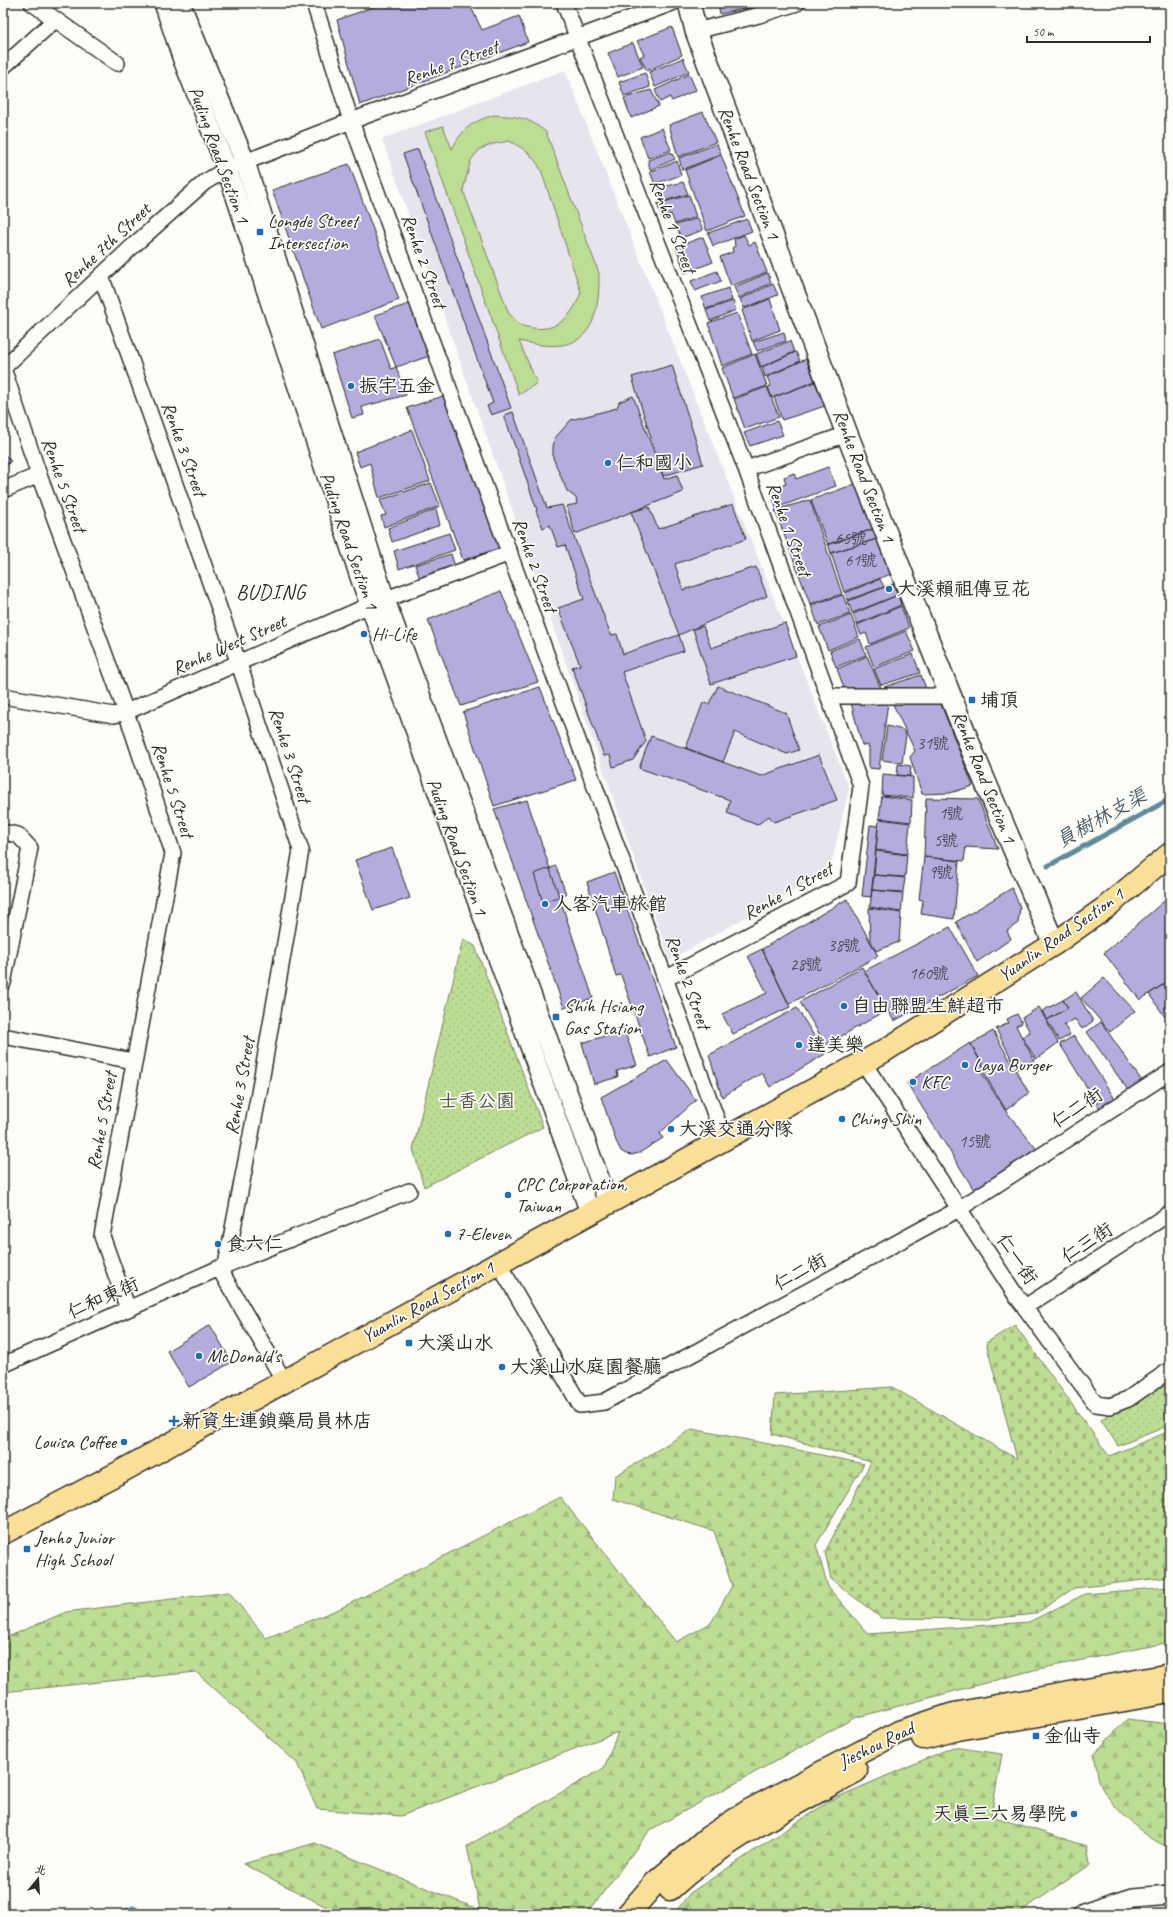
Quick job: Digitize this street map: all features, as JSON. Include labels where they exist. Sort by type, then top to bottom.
[{"type":"main road","name":"Renhe Road Section 1","points":[[689,3],[696,31],[847,434],[950,696],[1054,944]]},
{"type":"main road","name":"Yuanlin Road Section 1","points":[[3,1533],[120,1472],[864,1062],[1054,944],[1104,908],[1170,854]]},
{"type":"main road","name":"Jieshou Road","points":[[628,1914],[656,1882],[706,1839],[750,1810],[899,1732],[954,1714],[1170,1675]]},
{"type":"main road","name":"Jieshou Road","points":[[648,1914],[660,1899],[689,1872],[758,1825],[915,1740],[933,1734],[958,1729],[1170,1692]]},
{"type":"street","points":[[32,3],[117,63]]},
{"type":"street","name":"Puding Road Section 1","points":[[164,3],[183,60],[227,169],[378,602],[599,1207]]},
{"type":"street","name":"Puding Road Section 1","points":[[180,3],[245,162],[378,602]]},
{"type":"street","name":"Renhe 2 Street","points":[[314,3],[351,121],[724,1139]]},
{"type":"street","name":"Renhe 1 Street","points":[[564,3],[746,469],[861,786],[848,883],[665,979]]},
{"type":"street","name":"Renhe 7 Street","points":[[245,162],[351,121],[578,39],[672,3]]},
{"type":"street","points":[[696,31],[759,15],[797,3]]},
{"type":"street","points":[[3,67],[55,20]]},
{"type":"street","name":"Renhe 7th Street","points":[[3,368],[101,276],[205,182],[227,169],[245,162]]},
{"type":"street","name":"Renhe 3 Street","points":[[101,276],[239,664],[301,850],[259,1093],[223,1266]]},
{"type":"street","name":"Renhe 5 Street","points":[[3,368],[39,475],[126,712],[173,853],[133,1061],[102,1236],[128,1309]]},
{"type":"street","points":[[746,469],[847,434]]},
{"type":"street","points":[[3,490],[39,475]]},
{"type":"street","name":"Renhe West Street","points":[[3,696],[114,715],[126,712],[239,664],[378,602],[510,553]]},
{"type":"street","points":[[828,696],[950,696]]},
{"type":"street","points":[[3,832],[18,835],[30,848],[3,983]]},
{"type":"street","points":[[3,1036],[133,1061]]},
{"type":"street","name":"仁一街","points":[[864,1062],[1025,1306],[1096,1404],[1110,1406],[1128,1399],[1170,1370]]},
{"type":"street","name":"仁二街","points":[[499,1264],[580,1405],[604,1402],[960,1208],[1170,1072]]},
{"type":"street","name":"仁和東街","points":[[3,1365],[223,1266],[409,1191]]},
{"type":"street","name":"仁三街","points":[[1025,1306],[1170,1213]]},
{"type":"street","points":[[223,1266],[284,1381]]},
{"type":"street","points":[[1083,1914],[1133,1898],[1170,1895]]},
{"type":"shaded area","name":"仁和國小","points":[[565,70],[849,788],[830,870],[670,960],[382,139]]},
{"type":"green space","points":[[494,115],[522,118],[533,123],[546,132],[599,273],[596,311],[591,325],[583,336],[572,342],[558,345],[541,345],[519,341],[537,383],[519,395],[425,132],[443,126],[452,149],[468,127],[479,120]],"holes":[[[509,141],[524,149],[541,170],[581,292],[574,307],[564,320],[542,329],[524,326],[509,314],[463,190],[471,160],[480,149],[493,144]]]},
{"type":"green space","name":"士香公園","points":[[463,939],[475,946],[543,1127],[424,1187],[413,1149]]},
{"type":"green space","points":[[1015,1325],[1109,1456],[1170,1431],[1170,1577],[1074,1588],[1035,1614],[988,1619],[881,1618],[831,1579],[825,1552],[871,1462],[772,1434],[775,1395],[892,1387],[1017,1459],[986,1343]]},
{"type":"green space","points":[[1170,1372],[1170,1425],[1118,1446],[1101,1420]]},
{"type":"green space","points":[[692,1429],[864,1464],[816,1545],[828,1587],[868,1634],[1029,1622],[1085,1594],[1170,1587],[1170,1642],[1034,1670],[854,1718],[650,1830],[587,1914],[340,1914],[243,1864],[315,1843],[480,1910],[467,1846],[604,1768],[618,1732],[401,1816],[317,1809],[297,1763],[196,1672],[3,1692],[3,1639],[66,1612],[229,1592],[266,1638],[339,1609],[560,1497],[676,1642],[711,1623],[732,1586],[714,1531],[613,1499],[615,1476]]},
{"type":"green space","points":[[1127,1719],[1170,1724],[1170,1848],[1151,1838],[1124,1816],[1103,1790],[1100,1783],[1094,1754]]},
{"type":"green space","points":[[953,1747],[1002,1754],[991,1816],[1087,1846],[1090,1865],[1017,1914],[930,1914],[922,1905],[914,1914],[674,1914],[690,1893],[831,1800]]},
{"type":"building","points":[[384,3],[469,3],[482,30],[519,16],[528,42],[360,105],[337,20]]},
{"type":"building","points":[[718,3],[771,3],[720,14]]},
{"type":"building","points":[[672,27],[682,55],[647,71],[640,57],[644,55],[637,41]]},
{"type":"building","points":[[633,43],[643,67],[618,77],[608,53]]},
{"type":"building","points":[[683,58],[689,72],[655,87],[649,72]]},
{"type":"building","points":[[645,73],[650,87],[624,96],[619,82]]},
{"type":"building","points":[[689,74],[696,90],[672,101],[670,97],[660,102],[655,90]]},
{"type":"building","points":[[651,90],[659,106],[631,118],[624,98]]},
{"type":"building","points":[[703,112],[716,142],[678,157],[669,125]]},
{"type":"building","points":[[662,128],[671,150],[648,158],[640,137]]},
{"type":"building","points":[[717,144],[721,154],[682,170],[679,158]]},
{"type":"building","points":[[418,149],[511,408],[491,415],[487,406],[493,403],[403,154]]},
{"type":"building","points":[[671,152],[675,159],[650,170],[648,160]]},
{"type":"building","points":[[721,155],[745,216],[707,231],[685,170]]},
{"type":"building","points":[[677,161],[681,175],[655,184],[650,172]]},
{"type":"building","points":[[349,164],[399,300],[321,329],[272,190]]},
{"type":"building","points":[[683,182],[688,194],[664,201],[659,188]]},
{"type":"building","points":[[689,195],[696,217],[675,224],[671,214],[662,217],[657,204]]},
{"type":"building","points":[[698,218],[703,230],[681,238],[676,225]]},
{"type":"building","points":[[747,219],[752,231],[713,246],[708,233]]},
{"type":"building","points":[[744,235],[749,245],[755,242],[767,272],[731,286],[720,257],[733,252],[732,248],[735,246],[734,239]]},
{"type":"building","points":[[703,237],[713,262],[685,273],[676,247]]},
{"type":"building","points":[[717,271],[721,281],[695,291],[691,281]]},
{"type":"building","points":[[768,273],[771,283],[739,298],[734,287]]},
{"type":"building","points":[[773,284],[778,295],[744,308],[740,299]]},
{"type":"building","points":[[728,288],[732,300],[706,309],[702,297]]},
{"type":"building","points":[[770,299],[780,330],[752,341],[742,310]]},
{"type":"building","points":[[733,301],[736,310],[710,321],[706,310]]},
{"type":"building","points":[[412,303],[433,355],[396,367],[375,315]]},
{"type":"building","points":[[737,313],[752,354],[722,366],[708,323]]},
{"type":"building","points":[[784,332],[786,341],[757,351],[753,342]]},
{"type":"building","points":[[380,339],[391,369],[396,367],[406,395],[362,407],[364,415],[352,418],[332,355]]},
{"type":"building","points":[[790,341],[794,352],[761,367],[756,354]]},
{"type":"building","points":[[796,352],[800,361],[765,377],[762,367]]},
{"type":"building","points":[[755,354],[767,386],[733,398],[722,368]]},
{"type":"building","points":[[806,359],[815,381],[772,398],[768,387],[771,386],[767,377]]},
{"type":"building","points":[[672,365],[703,464],[663,476],[632,377]]},
{"type":"building","points":[[815,382],[825,406],[782,420],[774,397]]},
{"type":"building","points":[[767,387],[779,417],[745,429],[734,399]]},
{"type":"building","points":[[446,395],[503,547],[463,560],[407,408]]},
{"type":"building","points":[[633,396],[664,479],[677,475],[683,492],[575,534],[567,506],[577,504],[576,498],[567,491],[553,458],[555,438],[571,420],[617,408],[619,402]]},
{"type":"building","points":[[513,412],[547,508],[562,505],[611,635],[617,634],[623,654],[679,635],[684,651],[622,672],[646,741],[633,760],[613,767],[610,755],[604,756],[572,667],[580,665],[558,608],[584,599],[565,545],[558,547],[550,525],[543,528],[536,511],[537,510],[504,415]]},
{"type":"building","points":[[777,421],[783,435],[750,446],[744,433]]},
{"type":"building","points":[[412,430],[430,481],[379,498],[370,463],[360,467],[355,452]]},
{"type":"building","points":[[3,453],[11,461],[3,468]]},
{"type":"building","points":[[828,467],[836,486],[776,508],[771,489],[786,484],[784,477],[794,473],[796,479]]},
{"type":"building","points":[[431,483],[440,506],[384,527],[381,516],[386,515],[380,500]]},
{"type":"building","points":[[855,484],[873,529],[828,545],[811,500]]},
{"type":"building","points":[[810,500],[842,594],[810,604],[775,510]]},
{"type":"building","points":[[733,504],[746,539],[675,564],[683,590],[756,567],[767,596],[679,635],[631,512],[649,507],[658,529]]},
{"type":"building","points":[[436,509],[440,525],[392,542],[388,528]]},
{"type":"building","points":[[873,529],[877,539],[831,553],[828,544]]},
{"type":"building","points":[[449,533],[455,550],[399,569],[394,551]]},
{"type":"building","points":[[877,539],[891,574],[844,592],[831,553]]},
{"type":"building","points":[[451,554],[456,570],[421,582],[415,565]]},
{"type":"building","points":[[880,579],[884,587],[848,600],[845,593]]},
{"type":"building","points":[[893,584],[898,595],[852,613],[848,601]]},
{"type":"building","points":[[501,591],[538,682],[461,706],[428,620]]},
{"type":"building","points":[[843,595],[850,614],[818,625],[811,605]]},
{"type":"building","points":[[898,595],[901,605],[857,624],[853,614]]},
{"type":"building","points":[[901,606],[909,628],[870,644],[866,633],[861,635],[857,625]]},
{"type":"building","points":[[851,615],[859,637],[828,650],[819,627]]},
{"type":"building","points":[[785,623],[796,656],[711,684],[693,629],[703,626],[711,648]]},
{"type":"building","points":[[906,631],[915,651],[874,667],[866,647]]},
{"type":"building","points":[[860,639],[866,655],[836,667],[830,651]]},
{"type":"building","points":[[913,654],[920,673],[881,685],[874,669]]},
{"type":"building","points":[[867,656],[883,693],[846,693],[837,669]]},
{"type":"building","points":[[921,675],[928,694],[887,693],[884,687]]},
{"type":"building","points":[[718,686],[786,713],[799,750],[787,754],[735,732],[723,762],[686,748],[703,703],[709,704]]},
{"type":"building","points":[[540,687],[576,780],[494,806],[463,712]]},
{"type":"building","points":[[890,698],[939,699],[973,786],[950,793],[922,794],[910,757],[915,751]]},
{"type":"building","points":[[850,699],[888,702],[879,769],[869,768],[869,746],[862,745]]},
{"type":"building","points":[[887,726],[903,730],[906,735],[902,763],[882,760]]},
{"type":"building","points":[[651,736],[761,776],[819,755],[837,800],[774,822],[769,816],[757,825],[727,813],[730,800],[639,768]]},
{"type":"building","points":[[898,764],[911,766],[910,776],[897,775]]},
{"type":"building","points":[[883,774],[913,777],[913,798],[882,795]]},
{"type":"building","points":[[882,796],[912,800],[911,822],[879,818]]},
{"type":"building","points":[[926,798],[978,799],[998,849],[966,847],[964,861],[924,857]]},
{"type":"building","name":"人客汽車旅館","points":[[527,800],[593,998],[564,1008],[494,809]]},
{"type":"building","points":[[879,819],[910,823],[907,854],[876,850]]},
{"type":"building","points":[[870,825],[878,826],[871,897],[862,896]]},
{"type":"building","points":[[392,848],[410,898],[373,910],[355,860]]},
{"type":"building","points":[[876,851],[907,855],[905,877],[874,875]]},
{"type":"building","points":[[924,857],[959,861],[954,919],[921,914],[923,900],[919,899]]},
{"type":"building","points":[[556,866],[566,894],[543,902],[534,874]]},
{"type":"building","points":[[614,872],[676,1047],[650,1057],[621,975],[616,976],[587,882]]},
{"type":"building","points":[[874,875],[905,878],[903,892],[872,890]]},
{"type":"building","points":[[1012,888],[1020,907],[1018,923],[1007,931],[1011,939],[977,962],[956,922]]},
{"type":"building","points":[[872,890],[903,893],[901,912],[870,907]]},
{"type":"building","points":[[1170,896],[1170,980],[1140,1000],[1104,953]]},
{"type":"building","points":[[847,899],[878,956],[789,1004],[762,949]]},
{"type":"building","points":[[869,908],[901,913],[899,942],[876,951],[870,940]]},
{"type":"building","points":[[950,927],[978,976],[894,1021],[864,971]]},
{"type":"building","points":[[762,949],[790,1007],[733,1034],[722,1014],[767,993],[748,956]]},
{"type":"building","name":"自由聯盟生鮮超市","points":[[862,967],[887,1010],[826,1045],[800,1002]]},
{"type":"building","points":[[1104,978],[1135,1011],[1110,1032],[1081,998]]},
{"type":"building","points":[[1170,980],[1170,1024],[1149,994]]},
{"type":"building","points":[[1076,992],[1093,1021],[1082,1029],[1075,1019],[1064,1025],[1070,1035],[1059,1041],[1047,1020],[1068,1008],[1063,1000]]},
{"type":"building","points":[[1063,1000],[1068,1008],[1047,1020],[1042,1011]]},
{"type":"building","points":[[1039,1007],[1058,1043],[1036,1059],[1022,1037],[1030,1032],[1022,1018]]},
{"type":"building","points":[[797,1008],[825,1054],[770,1087],[762,1073],[722,1097],[709,1055]]},
{"type":"building","points":[[1017,1014],[1022,1023],[1016,1026],[1034,1060],[1017,1069],[996,1029],[1009,1023],[1007,1019]]},
{"type":"building","points":[[1101,1022],[1144,1084],[1130,1093],[1087,1032]]},
{"type":"building","points":[[624,1030],[637,1065],[617,1071],[618,1077],[594,1084],[582,1043]]},
{"type":"building","points":[[993,1031],[1029,1093],[1006,1110],[982,1070],[985,1069],[971,1044]]},
{"type":"building","points":[[1074,1036],[1117,1102],[1102,1112],[1060,1044]]},
{"type":"building","points":[[970,1043],[984,1068],[980,1070],[1005,1110],[1039,1152],[976,1193],[907,1083]]},
{"type":"building","points":[[667,1060],[696,1100],[660,1133],[663,1138],[639,1153],[631,1155],[626,1154],[621,1151],[616,1141],[601,1097]]},
{"type":"building","name":"McDonald's","points":[[210,1325],[232,1362],[189,1387],[167,1351]]},
{"type":"waterway","name":"員樹林支渠","points":[[1048,866],[1170,799]]},
{"type":"waterway","points":[[118,1914],[133,1908],[144,1914]]},
{"type":"place","name":"Longde Street Intersection","points":[[260,232]]},
{"type":"place","name":"振宇五金","points":[[351,386]]},
{"type":"place","name":"仁和國小","points":[[608,463]]},
{"type":"place","name":"大溪賴祖傳豆花","points":[[889,589]]},
{"type":"place","name":"Hi-Life","points":[[364,634]]},
{"type":"place","name":"埔頂","points":[[972,700]]},
{"type":"place","name":"人客汽車旅館","points":[[545,904]]},
{"type":"place","name":"自由聯盟生鮮超市","points":[[844,1006]]},
{"type":"place","name":"Shih Hsiang Gas Station","points":[[556,1017]]},
{"type":"place","name":"達美樂","points":[[799,1045]]},
{"type":"place","name":"Laya Burger","points":[[965,1065]]},
{"type":"place","name":"KFC","points":[[913,1082]]},
{"type":"place","name":"Ching Shin","points":[[842,1119]]},
{"type":"place","name":"大溪交通分隊","points":[[671,1129]]},
{"type":"place","name":"CPC Corporation, Taiwan","points":[[508,1195]]},
{"type":"place","name":"7-Eleven","points":[[448,1234]]},
{"type":"place","name":"食六仁","points":[[218,1244]]},
{"type":"place","name":"大溪山水","points":[[409,1343]]},
{"type":"place","name":"McDonald's","points":[[199,1356]]},
{"type":"place","name":"大溪山水庭園餐廳","points":[[502,1367]]},
{"type":"place","name":"新資生連鎖藥局員林店","points":[[174,1421]]},
{"type":"place","name":"Louisa Coffee","points":[[124,1442]]},
{"type":"place","name":"Jenho Junior High School","points":[[27,1549]]},
{"type":"place","name":"金仙寺","points":[[1036,1736]]},
{"type":"place","name":"天真三六易學院","points":[[1074,1814]]},
{"type":"district","name":"BUDING","points":[[271,592]]}]
